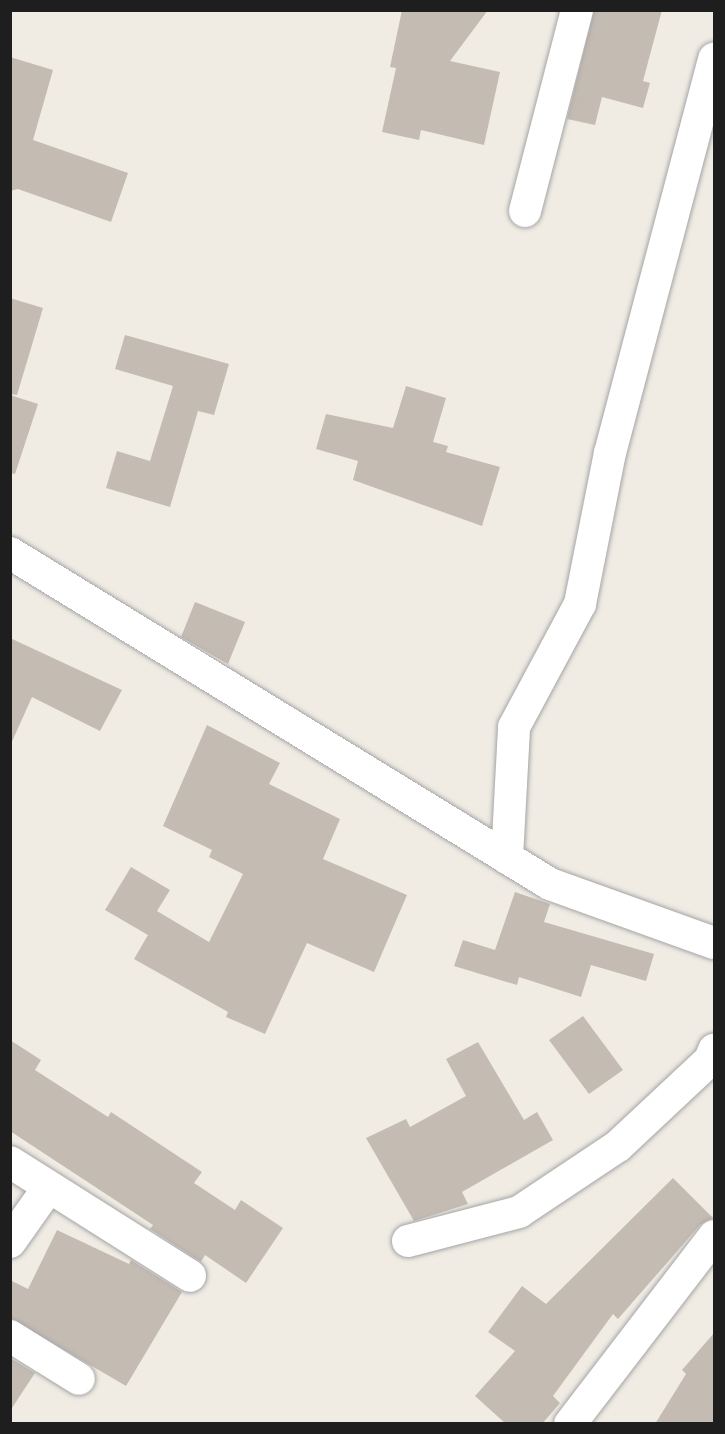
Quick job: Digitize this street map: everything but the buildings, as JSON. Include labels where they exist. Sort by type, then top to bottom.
[{"type":"street","points":[[525,212],[577,10]]},
{"type":"street","points":[[507,858],[514,727],[580,604],[610,453],[714,58]]},
{"type":"street","points":[[10,553],[550,885],[714,943]]},
{"type":"street","points":[[408,1241],[519,1212],[618,1146],[710,1060],[714,1050]]},
{"type":"street","points":[[10,1162],[190,1276]]},
{"type":"street","points":[[10,1242],[49,1187]]},
{"type":"street","points":[[570,1424],[714,1236]]},
{"type":"street","points":[[10,1336],[79,1379]]}]
